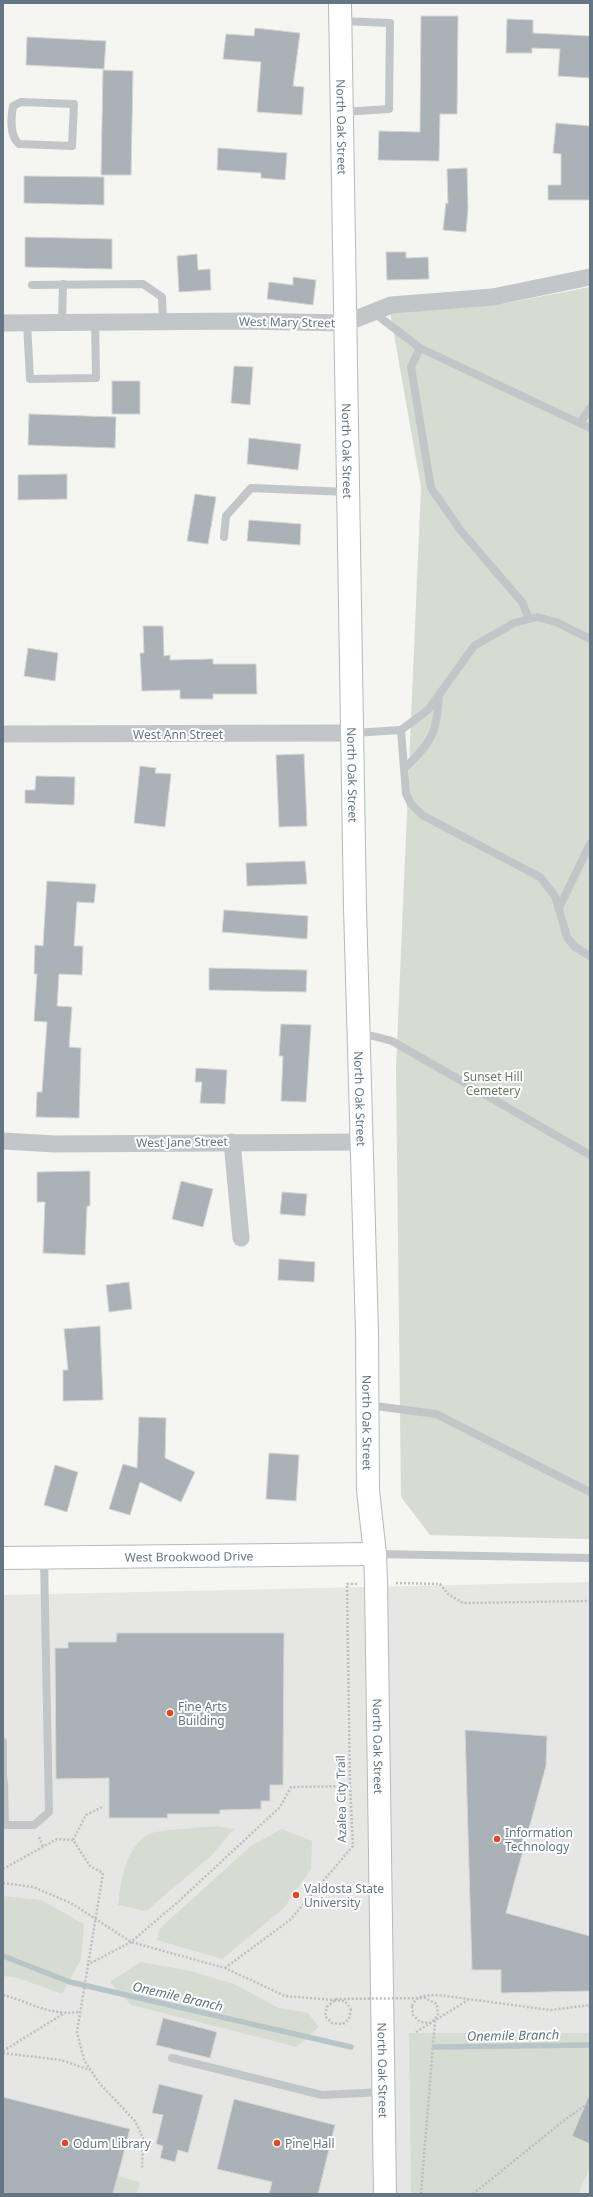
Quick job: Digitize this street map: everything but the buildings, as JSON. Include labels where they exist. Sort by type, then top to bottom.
[{"type":"main road","name":"North Oak Street","points":[[341,12],[368,1490],[376,1554],[385,2194]]},
{"type":"main road","name":"West Brookwood Drive","points":[[3,1558],[376,1554]]},
{"type":"street","name":"West Mary Street","points":[[3,323],[346,323],[391,305],[494,297],[590,277]]},
{"type":"street","name":"West Ann Street","points":[[3,734],[353,733]]},
{"type":"street","name":"West Jane Street","points":[[3,1141],[55,1144],[362,1142]]},
{"type":"street","points":[[232,1142],[241,1238]]},
{"type":"lane","points":[[341,12],[390,23],[389,109],[343,112]]},
{"type":"lane","points":[[21,102],[74,104],[72,146],[19,144],[14,140],[7,122],[13,106],[21,102]]},
{"type":"lane","points":[[62,322],[63,284]]},
{"type":"lane","points":[[32,285],[143,284],[162,297],[163,322]]},
{"type":"lane","points":[[373,312],[420,348],[590,428]]},
{"type":"lane","points":[[27,323],[30,379],[96,378],[95,322]]},
{"type":"lane","points":[[420,348],[411,367],[430,488],[461,531],[522,602],[530,619]]},
{"type":"lane","points":[[580,423],[590,408]]},
{"type":"lane","points":[[224,537],[226,516],[251,488],[349,492]]},
{"type":"lane","points":[[353,733],[401,730],[428,710],[474,646],[514,623],[537,617],[556,622],[590,639]]},
{"type":"lane","points":[[405,768],[434,735],[438,714],[439,695]]},
{"type":"lane","points":[[401,730],[406,794],[411,804],[422,815],[540,877],[556,896],[567,938],[575,948],[590,956]]},
{"type":"lane","points":[[559,908],[590,844]]},
{"type":"lane","points":[[359,1036],[373,1036],[392,1041],[590,1155]]},
{"type":"lane","points":[[367,1405],[436,1414],[590,1492]]},
{"type":"lane","points":[[376,1554],[590,1558]]},
{"type":"lane","points":[[3,1742],[4,1825],[34,1825],[49,1812],[44,1558]]},
{"type":"lane","points":[[172,2058],[322,2095],[383,2092]]},
{"type":"path","name":"Azalea City Trail","points":[[225,1968],[290,1920],[353,1846],[350,1786],[348,1584],[376,1582],[440,1584],[448,1594],[463,1603],[590,1601]]},
{"type":"path","points":[[87,1965],[132,1942],[179,1901],[280,1808],[290,1786],[350,1786]]},
{"type":"path","points":[[73,1840],[86,1815],[102,1807]]},
{"type":"path","points":[[3,1869],[56,1839],[73,1840]]},
{"type":"path","points":[[73,1840],[90,1866],[103,1873],[79,2012],[77,2032],[84,2060],[91,2071],[100,2084],[135,2121],[143,2138],[142,2168]]},
{"type":"path","points":[[3,1883],[33,1887],[71,1903],[132,1942],[225,1968],[285,1996],[345,2001],[351,2009],[349,2019],[343,2024],[332,2023],[325,2016],[327,2007],[336,1999],[425,1998],[433,2000],[439,2008],[435,2020],[421,2194]]},
{"type":"path","points":[[3,1995],[34,2006],[64,2014],[79,2012]]},
{"type":"path","points":[[435,2020],[425,2024],[420,2022],[413,2015],[412,2006],[420,1996],[438,1995],[550,2010],[590,2005]]},
{"type":"path","points":[[416,2032],[468,2000]]},
{"type":"path","points":[[3,2052],[64,2014]]},
{"type":"path","points":[[3,2052],[62,2060],[91,2071]]},
{"type":"path","points":[[473,2194],[567,2118],[590,2102]]},
{"type":"shaded area","name":"Valdosta State University","points":[[590,1582],[590,2194],[3,2194],[3,1595]]},
{"type":"green space","name":"Sunset Hill Cemetery","points":[[590,287],[590,1539],[430,1535],[401,1497],[396,1068],[421,487],[390,312],[507,303]]},
{"type":"green space","points":[[217,1826],[234,1829],[211,1856],[146,1911],[118,1905],[123,1875],[129,1856],[134,1847],[141,1840],[153,1833]]},
{"type":"green space","points":[[282,1829],[312,1841],[311,1869],[284,1908],[222,1959],[157,1940],[159,1929],[251,1846]]},
{"type":"green space","points":[[3,1896],[41,1900],[84,1924],[81,1959],[62,1994],[18,1978],[3,1976]]},
{"type":"green space","points":[[140,1962],[191,1971],[234,1984],[279,2008],[308,2013],[319,2027],[297,2047],[131,2005],[110,1982]]},
{"type":"green space","points":[[409,2033],[590,2033],[590,2120],[580,2116],[572,2136],[590,2144],[590,2167],[578,2194],[411,2194]]},
{"type":"green space","points":[[118,2176],[140,2182],[137,2194],[113,2194]]},
{"type":"waterway","name":"Onemile Branch","points":[[3,1956],[70,1982],[351,2047]]},
{"type":"waterway","name":"Onemile Branch","points":[[436,2047],[590,2045]]},
{"type":"place","name":"Fine Arts Building","points":[[170,1713]]},
{"type":"place","name":"Information Technology","points":[[497,1839]]},
{"type":"place","name":"Valdosta State University","points":[[296,1895]]},
{"type":"place","name":"Odum Library","points":[[65,2143]]},
{"type":"place","name":"Pine Hall","points":[[277,2143]]}]
